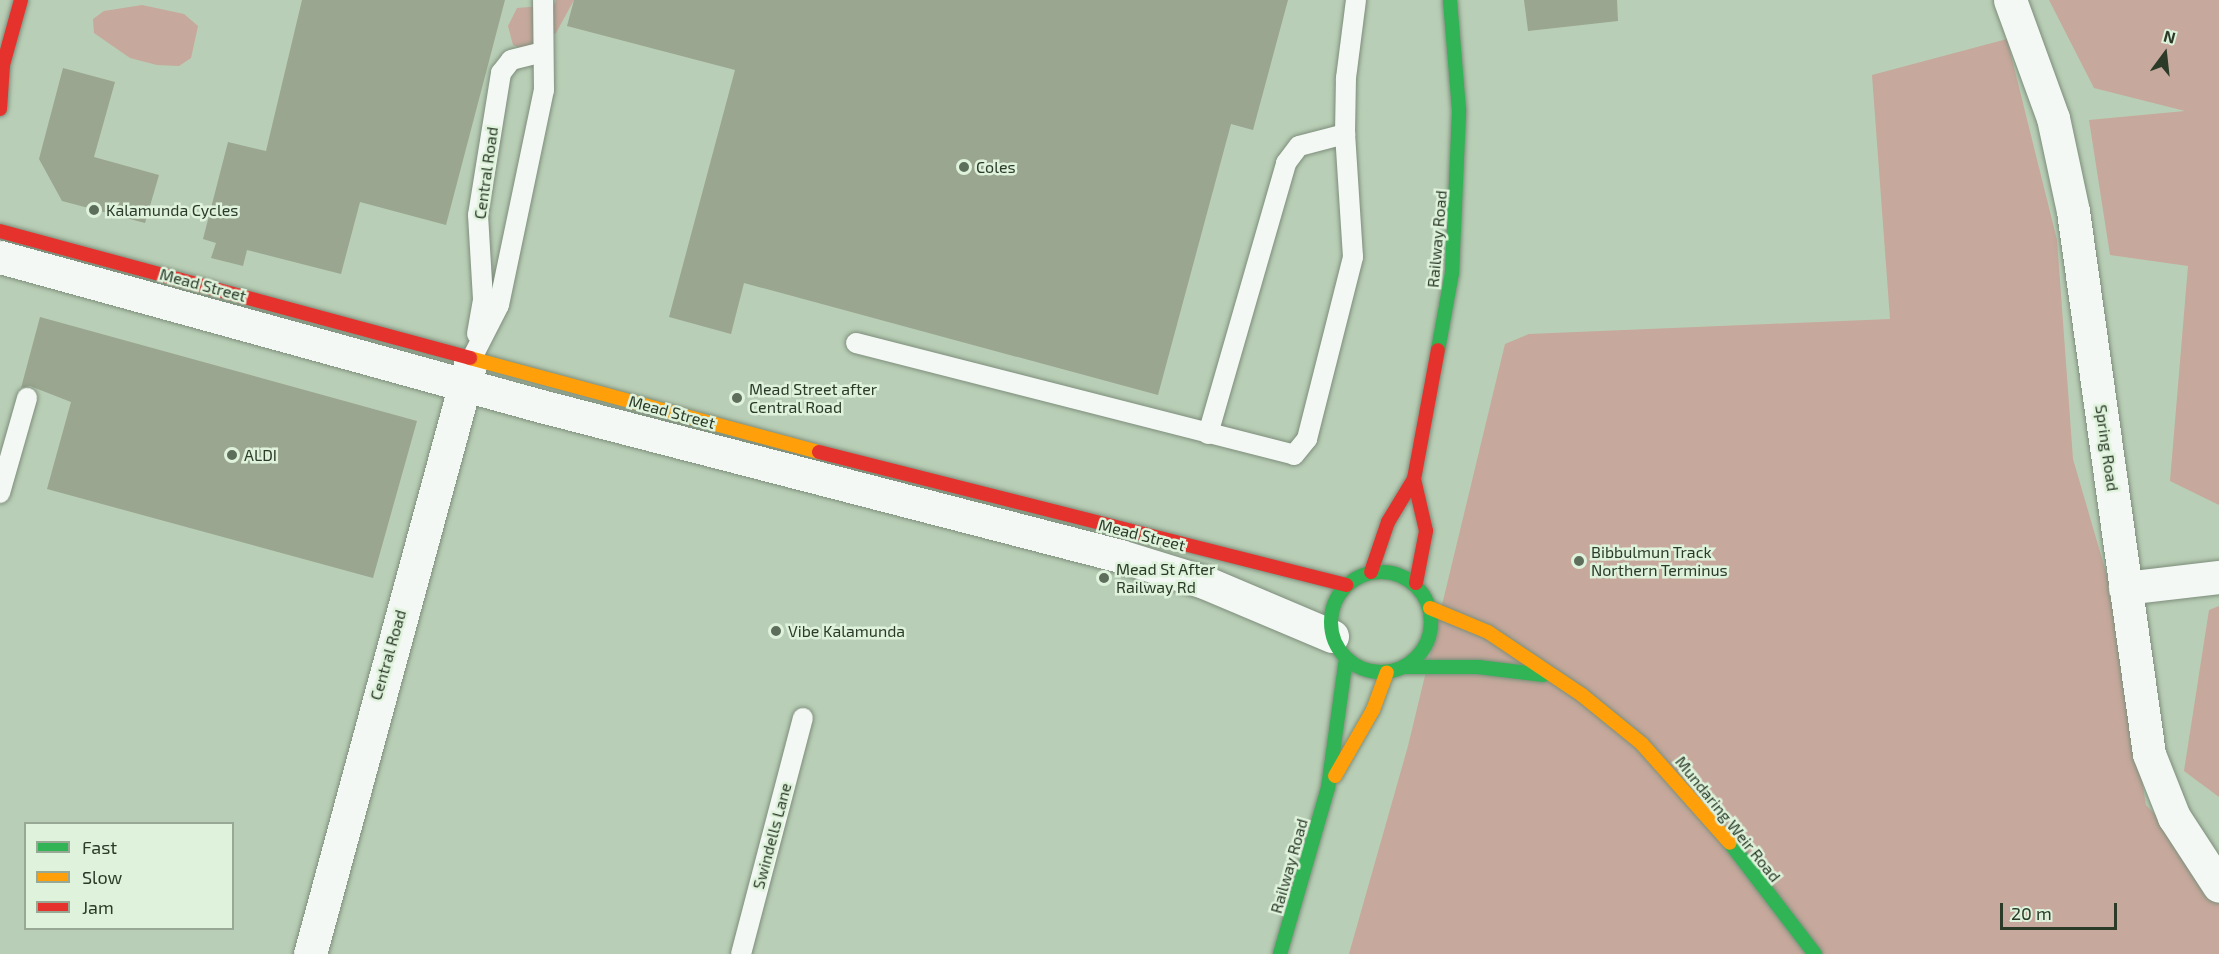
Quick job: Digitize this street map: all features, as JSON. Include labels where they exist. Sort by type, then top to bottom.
[{"type":"street","points":[[0,109],[2,68],[21,0]]},
{"type":"street","name":"Railway Road","points":[[1371,572],[1388,522],[1414,479],[1443,334],[1457,202],[1459,110],[1450,0]]},
{"type":"street","name":"Spring Road","points":[[2010,0],[2053,118],[2073,211],[2149,754],[2174,817],[2219,886]]},
{"type":"street","name":"Mead Street","points":[[0,231],[468,371],[1120,556],[1204,582],[1339,647]]},
{"type":"street","name":"Mead Street","points":[[0,257],[1346,585]]},
{"type":"street","name":"Central Road","points":[[310,954],[468,371]]},
{"type":"street","name":"Railway Road","points":[[1414,479],[1426,531],[1416,583]]},
{"type":"street","points":[[1371,572],[1392,573],[1416,583],[1430,608],[1426,642],[1405,667],[1387,672],[1365,670],[1339,647],[1335,600],[1346,585],[1371,572]]},
{"type":"street","points":[[2125,588],[2219,577]]},
{"type":"street","name":"Mundaring Weir Road","points":[[1430,608],[1488,633],[1545,675],[1613,720],[1683,785],[1815,954]]},
{"type":"street","name":"Railway Road","points":[[1280,954],[1328,788],[1339,647]]},
{"type":"street","name":"Mundaring Weir Road","points":[[1405,667],[1478,667],[1545,675]]},
{"type":"street","name":"Railway Road","points":[[1328,788],[1373,710],[1387,672]]},
{"type":"lane","name":"Central Road","points":[[468,371],[499,305],[544,90],[543,0]]},
{"type":"lane","points":[[855,343],[1294,455],[1302,449],[1353,257],[1346,134],[1346,78],[1356,0]]},
{"type":"lane","name":"Central Road","points":[[468,371],[483,299],[478,214],[501,74],[511,60],[542,52]]},
{"type":"lane","points":[[1208,434],[1286,163],[1299,146],[1346,134]]},
{"type":"lane","points":[[0,493],[27,398]]},
{"type":"lane","name":"Swindells Lane","points":[[741,954],[803,718]]},
{"type":"shaded area","points":[[556,0],[574,0],[556,33],[524,50],[513,45],[508,26],[517,8],[554,5]]},
{"type":"shaded area","points":[[2049,0],[2219,0],[2219,505],[2170,481],[2188,266],[2110,255],[2089,120],[2185,111],[2094,88]]},
{"type":"shaded area","points":[[142,5],[184,14],[198,26],[191,58],[179,66],[157,65],[130,58],[94,33],[93,19],[104,11]]},
{"type":"shaded area","points":[[2007,39],[2057,240],[2073,459],[2112,593],[2146,805],[2219,881],[2219,954],[1349,954],[1408,746],[1505,344],[1529,334],[1890,319],[1872,75]]},
{"type":"shaded area","points":[[2219,606],[2219,797],[2184,771],[2209,610]]},
{"type":"building","points":[[302,0],[505,0],[446,225],[360,202],[341,274],[247,250],[243,266],[211,258],[216,243],[203,239],[228,142],[266,151]]},
{"type":"building","points":[[574,0],[1288,0],[1253,130],[1231,124],[1158,395],[744,283],[731,334],[669,317],[735,70],[567,26]]},
{"type":"building","points":[[1524,0],[1617,0],[1618,21],[1528,31]]},
{"type":"building","points":[[63,68],[115,82],[94,157],[159,175],[145,223],[62,201],[39,159]]},
{"type":"building","name":"ALDI","points":[[40,317],[417,421],[373,578],[47,489],[71,402],[30,386],[21,388]]},
{"type":"traffic: fast","points":[[1438,350],[1452,273],[1459,110],[1450,0]]},
{"type":"traffic: fast","points":[[1381,572],[1400,576],[1417,586],[1427,603],[1431,622],[1427,641],[1417,658],[1400,668],[1381,672],[1362,668],[1345,658],[1335,641],[1331,622],[1335,603],[1345,586],[1362,576],[1381,572]]},
{"type":"traffic: fast","points":[[1280,954],[1328,788],[1346,659]]},
{"type":"traffic: fast","points":[[1405,667],[1478,667],[1544,675]]},
{"type":"traffic: fast","points":[[1730,843],[1815,954]]},
{"type":"traffic: slow","points":[[470,358],[819,452]]},
{"type":"traffic: slow","points":[[1430,608],[1488,632],[1582,695],[1642,744],[1730,843]]},
{"type":"traffic: slow","points":[[1335,776],[1373,710],[1387,672]]},
{"type":"traffic: jam","points":[[0,109],[3,65],[21,0]]},
{"type":"traffic: jam","points":[[0,231],[470,358]]},
{"type":"traffic: jam","points":[[1371,572],[1388,522],[1414,479],[1438,350]]},
{"type":"traffic: jam","points":[[819,452],[1346,585]]},
{"type":"traffic: jam","points":[[1414,479],[1426,531],[1416,583]]},
{"type":"place","name":"Coles","points":[[964,167]]},
{"type":"place","name":"Kalamunda Cycles","points":[[94,210]]},
{"type":"place","name":"Mead Street after Central Road","points":[[737,398]]},
{"type":"place","name":"ALDI","points":[[232,455]]},
{"type":"place","name":"Bibbulmun Track Northern Terminus","points":[[1579,561]]},
{"type":"place","name":"Mead St After Railway Rd","points":[[1104,578]]},
{"type":"place","name":"Vibe Kalamunda","points":[[776,631]]}]
